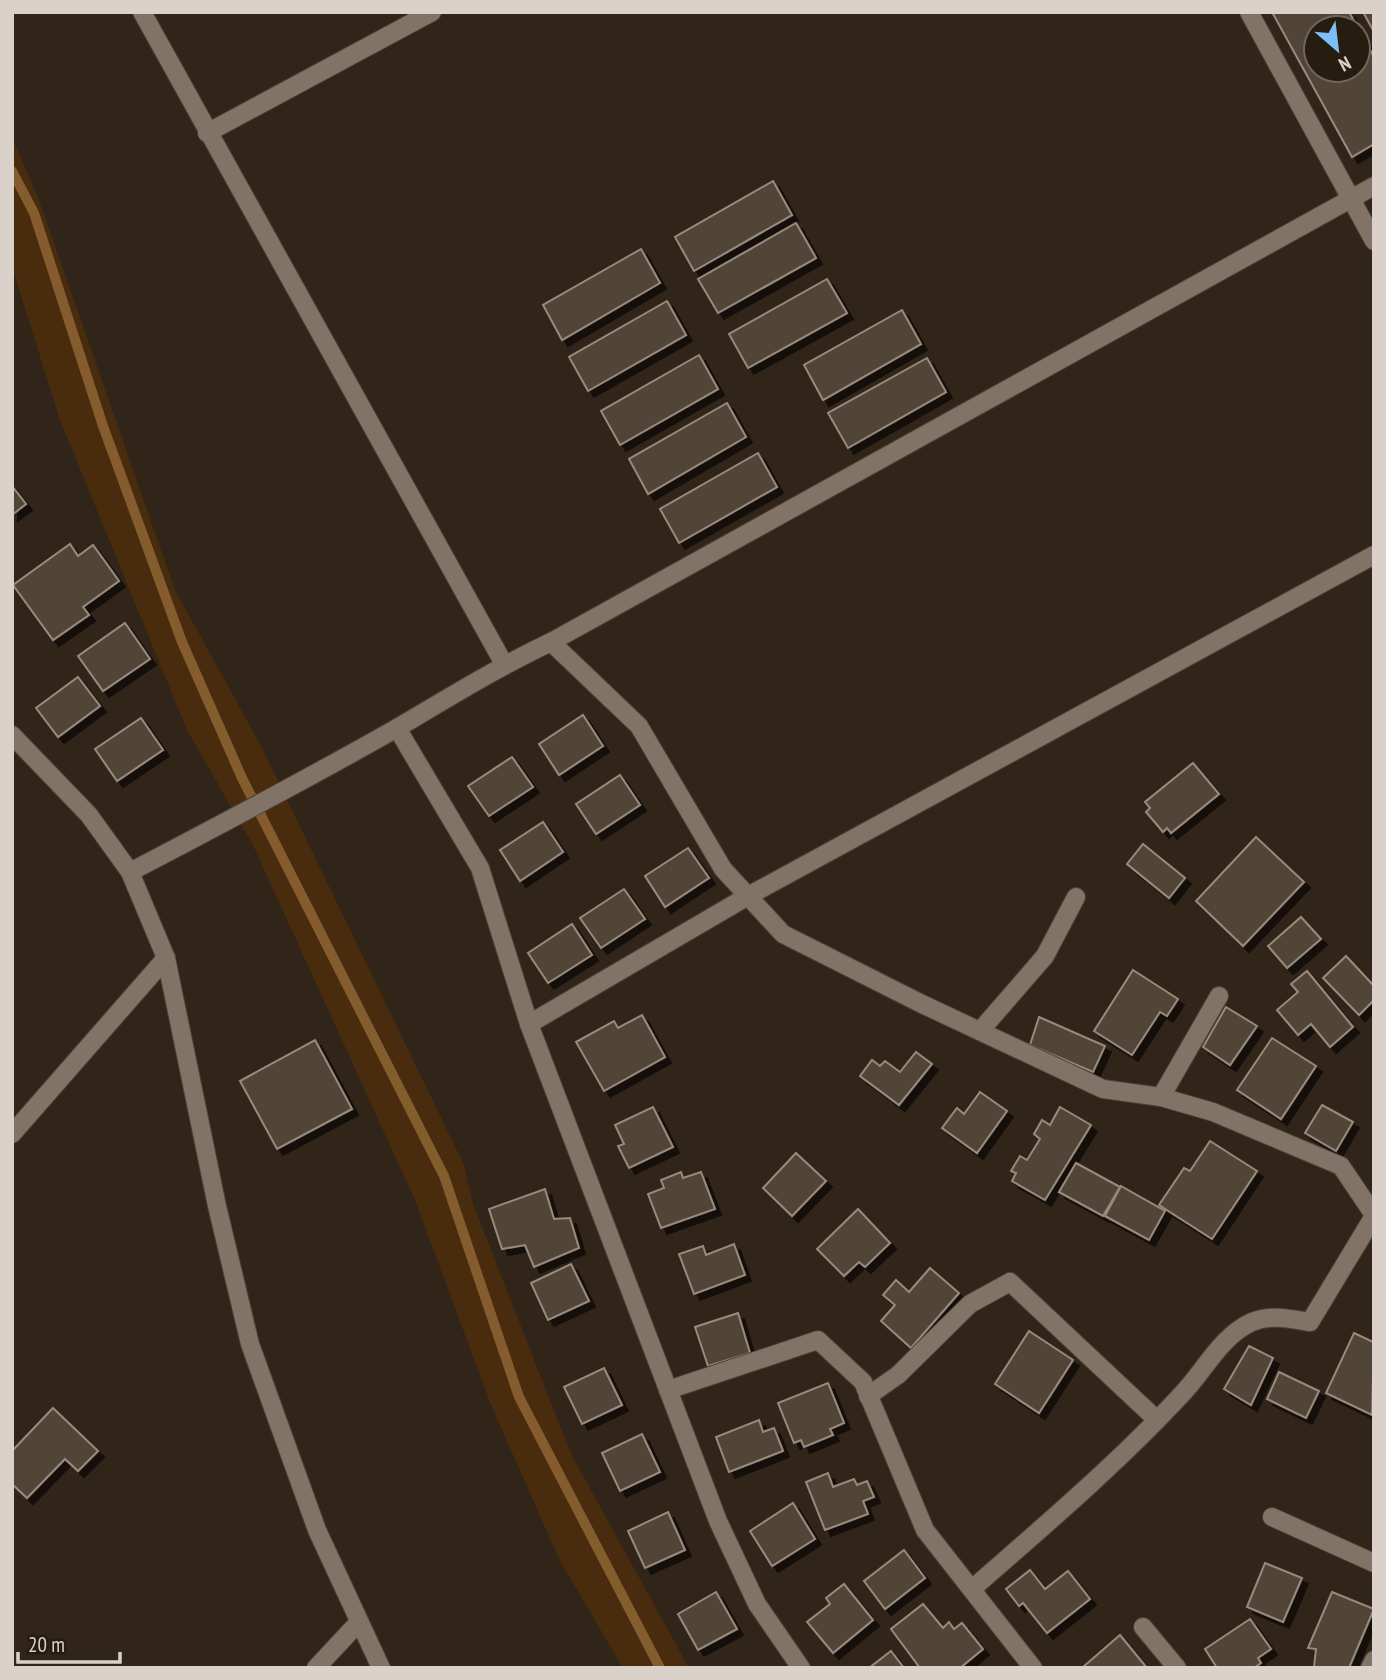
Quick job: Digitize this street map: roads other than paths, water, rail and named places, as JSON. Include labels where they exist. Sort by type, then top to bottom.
[{"type":"street","points":[[142,12],[504,664]]},
{"type":"street","points":[[207,133],[432,12]]},
{"type":"street","points":[[1250,12],[1374,241]]},
{"type":"street","points":[[130,872],[227,822],[504,664],[551,642],[1374,186]]},
{"type":"street","points":[[529,1024],[748,896],[1374,555]]},
{"type":"street","points":[[551,642],[639,726],[723,869],[783,934],[1103,1089],[1161,1097],[1213,1112],[1341,1166],[1372,1207],[1310,1322],[1273,1317],[1252,1322],[1229,1338],[1183,1393],[1079,1496],[972,1589]]},
{"type":"street","points":[[397,727],[480,869],[529,1024],[718,1521],[751,1592],[801,1668]]},
{"type":"street","points":[[12,735],[89,815],[130,872],[166,958],[217,1206],[250,1344],[317,1531],[381,1668]]},
{"type":"street","points":[[980,1031],[1045,956],[1076,897]]},
{"type":"street","points":[[12,1134],[166,958]]},
{"type":"street","points":[[1161,1097],[1219,996]]},
{"type":"street","points":[[869,1396],[898,1375],[970,1304],[1010,1282],[1156,1419]]},
{"type":"street","points":[[668,1391],[818,1339],[863,1382],[925,1530],[1033,1668]]},
{"type":"street","points":[[1272,1517],[1374,1563]]},
{"type":"street","points":[[316,1668],[359,1622]]},
{"type":"street","points":[[1143,1627],[1177,1668]]},
{"type":"street","points":[[1370,1668],[1374,1660]]},
{"type":"waterway","points":[[12,171],[34,213],[103,426],[182,642],[242,778],[444,1176],[519,1397],[660,1668]]}]
